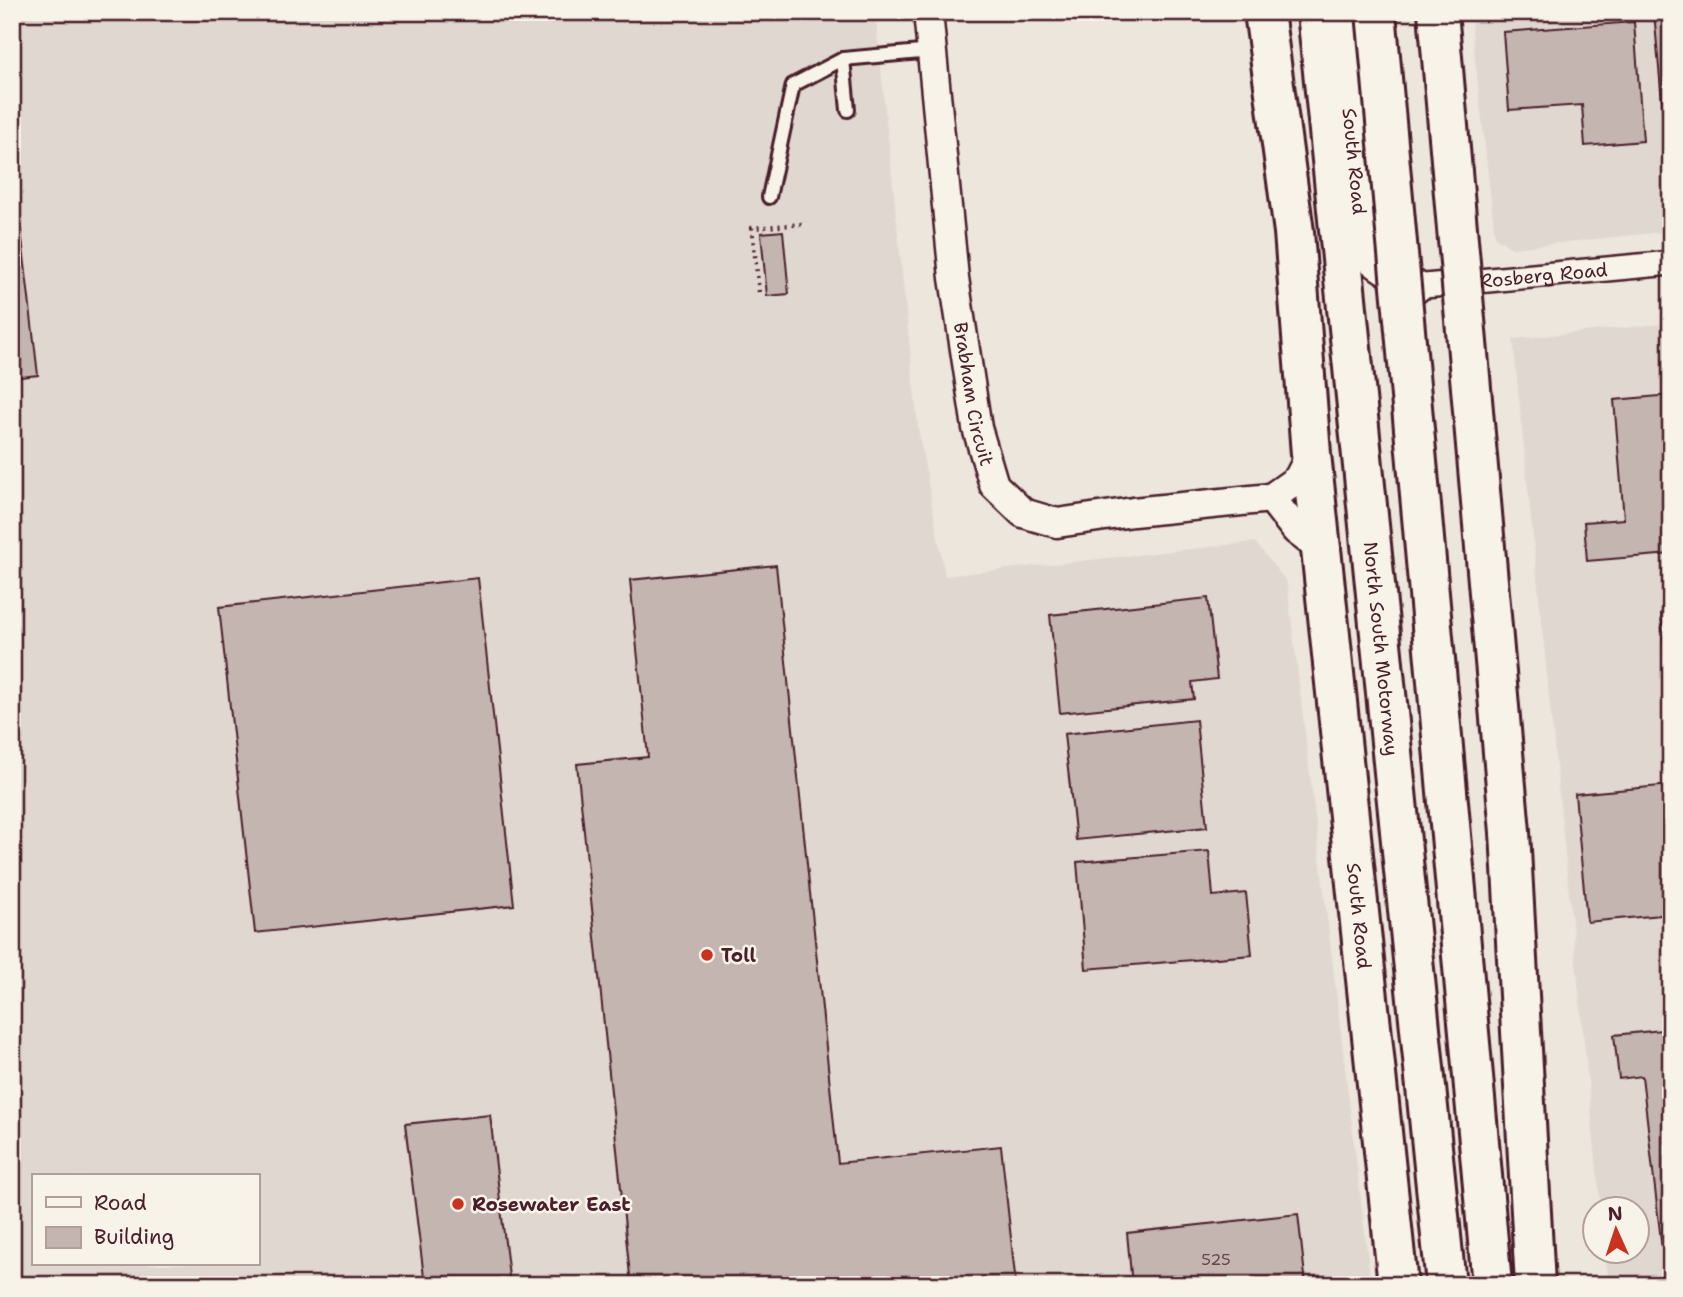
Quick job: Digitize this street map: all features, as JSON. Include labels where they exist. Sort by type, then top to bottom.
[{"type":"highway","name":"South Road","points":[[1264,12],[1294,232],[1311,454],[1398,1285]]},
{"type":"highway","name":"North South Motorway","points":[[1317,12],[1446,1285]]},
{"type":"highway","points":[[1376,12],[1492,1285]]},
{"type":"highway","points":[[1438,12],[1510,832],[1535,1285]]},
{"type":"main road","name":"South Road","points":[[1340,12],[1362,224],[1375,260],[1414,287]]},
{"type":"street","name":"Brabham Circuit","points":[[928,12],[956,291],[977,428],[994,485],[1023,513],[1057,523],[1133,512],[1271,498]]},
{"type":"street","name":"Rosberg Road","points":[[1414,287],[1671,262]]},
{"type":"street","points":[[1311,454],[1298,479],[1271,498],[1296,530],[1321,549]]},
{"type":"lane","points":[[769,197],[793,85],[843,59],[932,51]]},
{"type":"lane","points":[[843,59],[848,110]]},
{"type":"path","points":[[759,292],[752,228],[804,224]]},
{"type":"shaded area","points":[[12,12],[875,12],[918,428],[945,576],[1255,542],[1287,583],[1371,1285],[12,1285]]},
{"type":"shaded area","points":[[1470,12],[1671,12],[1671,231],[1512,248],[1495,237]]},
{"type":"shaded area","points":[[1671,323],[1671,1285],[1609,1285],[1607,1266],[1652,1266],[1652,1196],[1600,1196],[1513,339]]},
{"type":"building","points":[[1654,12],[1671,12],[1671,158],[1667,158]]},
{"type":"building","points":[[1634,22],[1643,141],[1585,146],[1582,105],[1509,110],[1503,32]]},
{"type":"building","points":[[21,230],[38,375],[12,378],[12,231]]},
{"type":"building","points":[[783,231],[789,294],[767,296],[761,233]]},
{"type":"building","points":[[1671,395],[1671,554],[1587,561],[1584,522],[1624,519],[1614,400]]},
{"type":"building","name":"Toll","points":[[776,565],[838,1163],[1001,1146],[1016,1285],[631,1285],[577,764],[648,757],[630,580]]},
{"type":"building","points":[[478,578],[514,905],[255,933],[219,607]]},
{"type":"building","points":[[1208,598],[1217,679],[1192,682],[1194,699],[1060,713],[1050,615]]},
{"type":"building","points":[[1671,612],[1671,729],[1661,613]]},
{"type":"building","points":[[1196,720],[1207,827],[1076,840],[1064,734]]},
{"type":"building","points":[[1671,785],[1671,914],[1587,922],[1575,794]]},
{"type":"building","points":[[1209,851],[1213,896],[1246,893],[1252,955],[1086,969],[1077,862]]},
{"type":"building","points":[[1671,1029],[1671,1284],[1666,1284],[1642,1076],[1619,1079],[1614,1035]]},
{"type":"building","name":"Rosewater East","points":[[490,1115],[510,1285],[425,1285],[405,1124]]},
{"type":"building","points":[[1298,1214],[1306,1285],[1132,1285],[1127,1233]]},
{"type":"place","name":"Toll","points":[[707,955]]},
{"type":"place","name":"Rosewater East","points":[[458,1204]]}]
